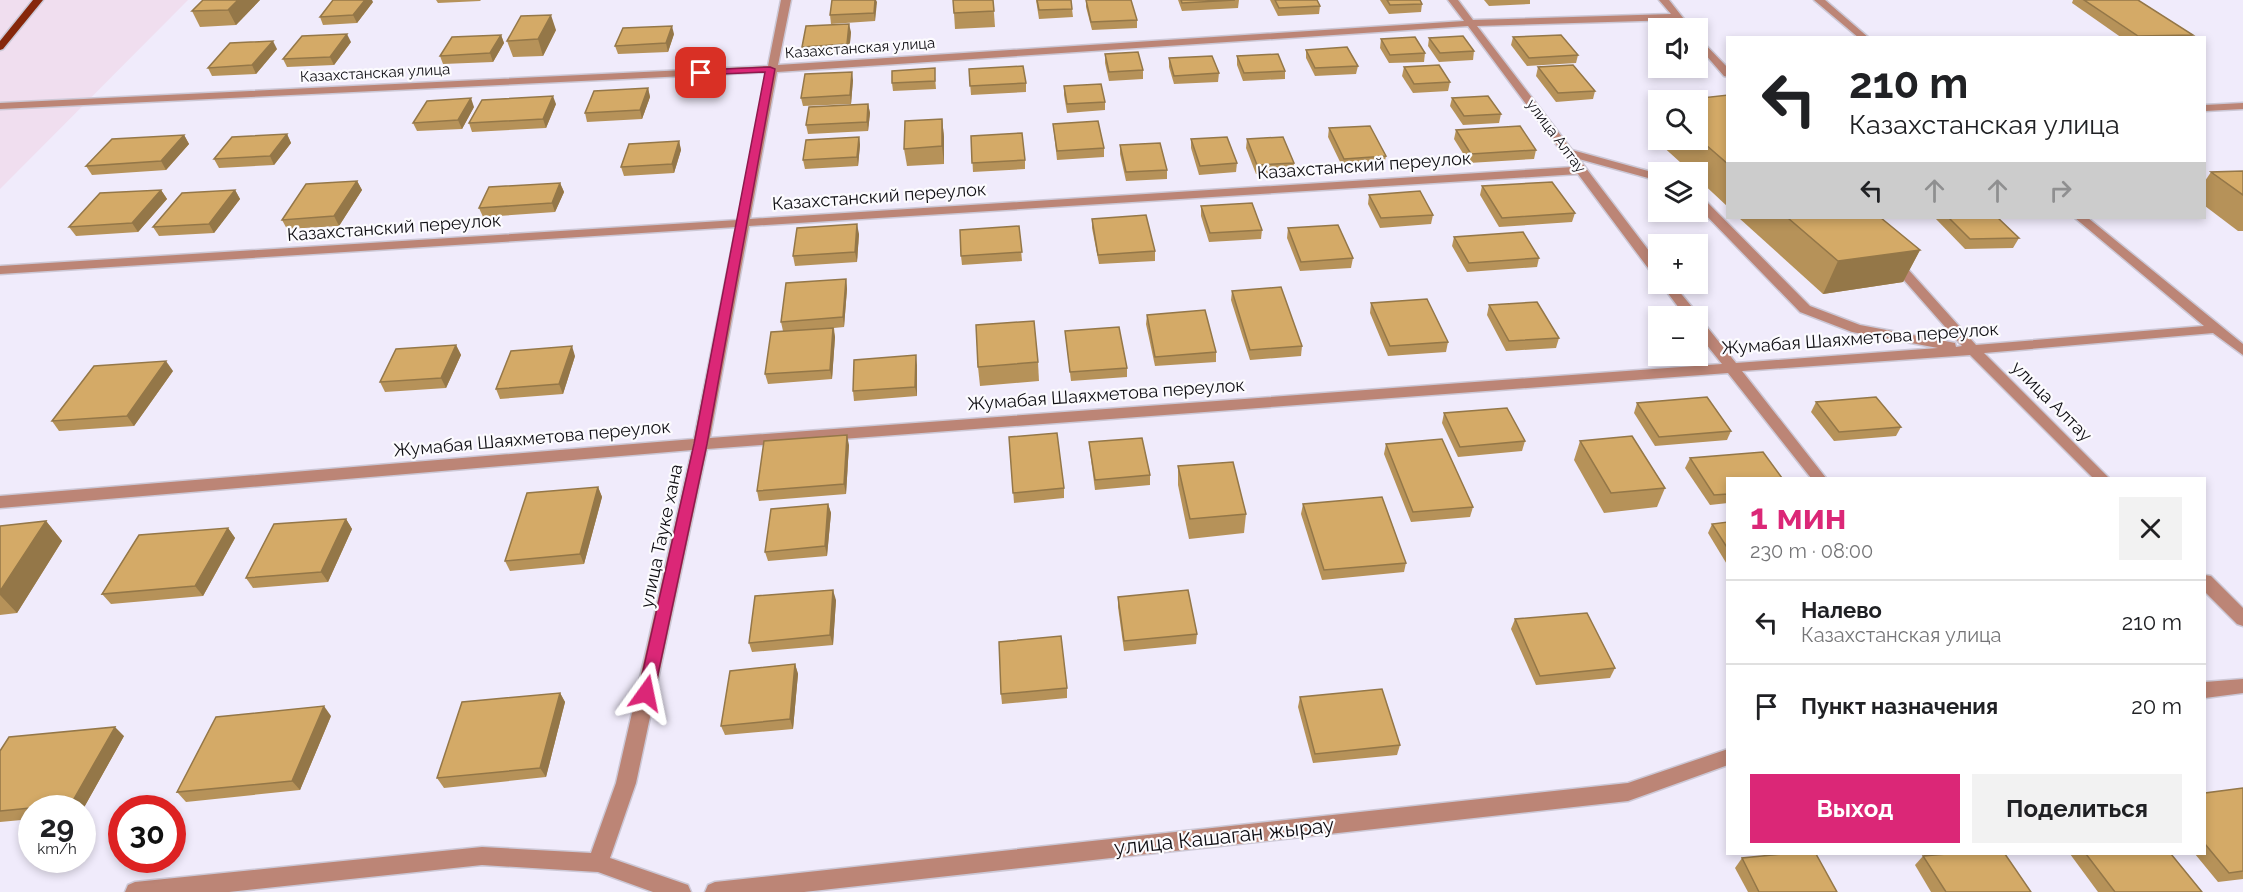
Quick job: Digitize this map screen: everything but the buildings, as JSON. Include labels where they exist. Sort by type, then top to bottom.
[{"type":"main road","points":[[0,47],[38,0]]},
{"type":"street","name":"улица Тауке хана","points":[[598,863],[627,783],[701,444],[744,223],[770,69],[786,0]]},
{"type":"street","name":"улица Алтау","points":[[1453,0],[1648,258]]},
{"type":"street","points":[[1664,0],[1677,17]]},
{"type":"street","points":[[1819,0],[1862,36]]},
{"type":"street","name":"Казахстанская улица","points":[[0,105],[770,69],[1469,23],[1677,17]]},
{"type":"street","points":[[1708,51],[1726,72]]},
{"type":"street","points":[[2206,108],[2243,106]]},
{"type":"street","points":[[1569,153],[1648,175]]},
{"type":"street","name":"Казахстанский переулок","points":[[0,270],[1582,170]]},
{"type":"street","points":[[1708,210],[1805,309],[1824,320],[1974,350]]},
{"type":"street","points":[[2082,219],[2243,351]]},
{"type":"street","name":"улица Алтау","points":[[1887,253],[1974,350],[2101,477]]},
{"type":"street","points":[[1675,294],[1684,306]]},
{"type":"street","name":"Жумабая Шаяхметова переулок","points":[[0,502],[701,444],[1729,366],[1974,350],[2216,329]]},
{"type":"street","points":[[1708,338],[1818,477]]},
{"type":"street","points":[[2206,582],[2243,619]]},
{"type":"street","points":[[2206,690],[2243,686]]},
{"type":"street","name":"улица Кашаган жырау","points":[[715,892],[1628,792],[1726,758]]},
{"type":"street","points":[[135,892],[482,856],[598,863],[681,892]]},
{"type":"shaded area","points":[[0,0],[188,0],[0,189]]},
{"type":"route","points":[[646,693],[701,444],[744,223],[770,69],[701,73]]}]
